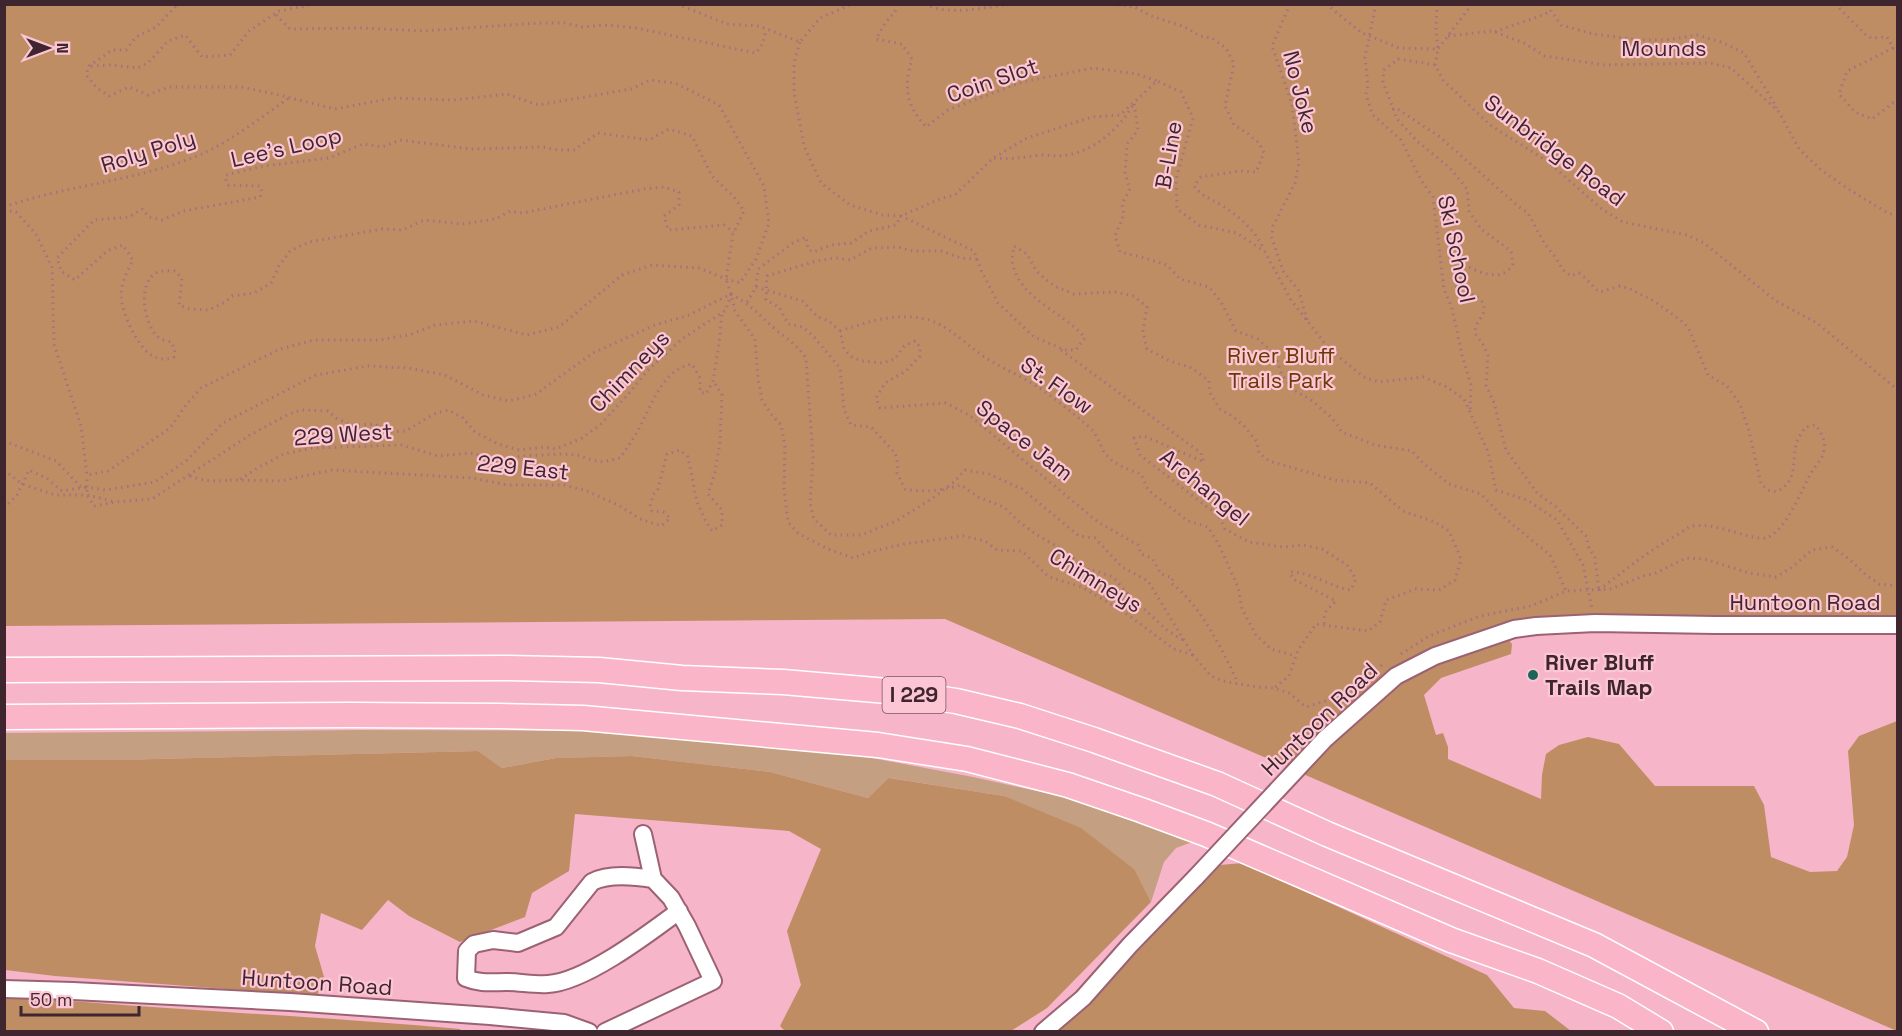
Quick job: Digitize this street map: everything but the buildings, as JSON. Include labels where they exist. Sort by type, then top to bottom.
[{"type":"highway","name":"I 229","points":[[4,670],[599,670],[682,678],[806,684],[887,691],[956,701],[1031,719],[1218,784],[1327,834],[1594,945],[1756,1032]]},
{"type":"highway","name":"I 229","points":[[4,717],[351,715],[583,718],[879,745],[967,759],[1068,785],[1206,834],[1451,940],[1539,971],[1618,1006],[1661,1032]]},
{"type":"street","name":"Huntoon Road","points":[[1043,1032],[1083,998],[1130,945],[1325,739],[1396,676],[1435,656],[1514,629],[1595,622],[1715,625],[1898,625]]},
{"type":"street","points":[[605,1032],[713,981],[679,911],[671,898],[653,879],[644,834]]},
{"type":"street","points":[[653,879],[632,876],[599,878],[592,882],[556,927],[518,943],[493,940],[474,944],[467,951],[466,978],[477,983],[548,984],[576,977],[646,935],[679,911]]},
{"type":"street","name":"Huntoon Road","points":[[4,989],[290,1002],[478,1015],[564,1023],[589,1032]]},
{"type":"path","points":[[87,475],[108,471],[170,428],[201,388],[280,349],[314,340],[379,340],[409,335],[435,325],[474,321],[527,335],[559,327],[622,275],[652,265],[699,268],[740,283],[756,259],[770,224],[764,186],[719,105],[675,83],[650,80],[631,89],[538,105],[507,94],[453,100],[393,98],[335,109],[241,87],[169,87],[148,95],[129,87],[109,96],[97,88],[86,75],[89,66],[112,50],[126,50],[136,36],[156,27],[178,4]]},
{"type":"path","points":[[89,66],[111,65],[138,68],[149,62],[168,41],[185,35],[201,57],[230,55],[249,31],[279,11],[315,4]]},
{"type":"path","points":[[677,4],[727,24],[759,26],[800,42]]},
{"type":"path","points":[[852,4],[820,18],[800,42],[794,63],[794,92],[804,146],[821,183],[850,204],[883,214],[901,216],[974,251],[998,303],[1034,337],[1065,350],[1076,350],[1085,338],[1075,326],[1025,289],[1012,264],[1014,246],[1027,254],[1037,272],[1054,286],[1074,294],[1114,292],[1134,296],[1147,307],[1143,331],[1147,349],[1170,361],[1192,368],[1209,381],[1210,393],[1220,410],[1244,426],[1257,442],[1258,453],[1269,461],[1335,480],[1370,483],[1403,511],[1435,522],[1449,531],[1461,560],[1455,580],[1439,590],[1416,589],[1386,600],[1380,622],[1368,631],[1316,624],[1298,650],[1289,676],[1274,688]]},
{"type":"path","name":"Coin Slot","points":[[896,4],[895,12],[885,23],[876,39],[902,44],[912,58],[907,92],[916,116],[926,127],[948,110],[1022,82],[1093,68],[1137,74],[1157,81]]},
{"type":"path","points":[[924,4],[933,9],[978,9],[1009,4]]},
{"type":"path","points":[[1112,4],[1135,7],[1151,16],[1185,27],[1200,36],[1212,38],[1227,48],[1234,64],[1225,106],[1234,125],[1259,143],[1264,153],[1256,172],[1240,171],[1201,177],[1194,186],[1203,196],[1220,204],[1236,216],[1259,238],[1265,252]]},
{"type":"path","name":"No Joke","points":[[1290,4],[1272,46],[1292,105],[1299,163],[1295,183],[1273,226],[1272,238],[1283,271],[1299,291],[1307,321]]},
{"type":"path","points":[[1326,4],[1362,33],[1399,48],[1438,49]]},
{"type":"path","name":"Ski School","points":[[1376,4],[1365,57],[1368,86],[1366,94],[1372,114],[1404,144],[1421,180],[1433,197],[1444,289],[1452,308],[1471,385],[1470,413]]},
{"type":"path","points":[[1437,4],[1438,49],[1435,65],[1398,59],[1384,70],[1383,82],[1397,119],[1417,141],[1439,158],[1461,180],[1469,194],[1469,211],[1481,229],[1511,251],[1513,264],[1510,270],[1491,275],[1467,266],[1456,273],[1455,284],[1458,288],[1478,297],[1484,304],[1484,310],[1476,323],[1475,333],[1488,356],[1486,385],[1499,420],[1506,450],[1537,493],[1556,507],[1587,537],[1588,546],[1595,558],[1599,590]]},
{"type":"path","points":[[1438,49],[1472,4]]},
{"type":"path","points":[[1550,4],[1551,11],[1561,26],[1593,34],[1640,40],[1666,40],[1697,36],[1721,42],[1744,53],[1779,112]]},
{"type":"path","points":[[1835,4],[1865,34],[1871,38],[1887,37],[1893,48],[1846,71],[1839,94],[1855,112],[1872,119],[1898,103]]},
{"type":"path","points":[[1495,32],[1538,18],[1551,11]]},
{"type":"path","points":[[276,15],[290,29],[362,28],[423,31],[538,23],[565,23],[582,27],[607,25],[636,28],[756,53],[763,43],[766,29]]},
{"type":"path","name":"Mounds","points":[[1448,36],[1495,32],[1545,56],[1604,65],[1710,63],[1731,68],[1779,112],[1799,149],[1821,170],[1888,213],[1898,216]]},
{"type":"path","name":"Sunbridge Road","points":[[1435,65],[1443,80],[1490,125],[1547,161],[1603,210],[1623,222],[1687,235],[1704,243],[1776,301],[1817,323],[1898,390]]},
{"type":"path","name":"B-Line","points":[[756,286],[758,269],[793,243],[807,237],[808,249],[813,252],[831,245],[851,243],[870,231],[896,225],[901,216],[942,198],[956,195],[993,158],[1028,138],[1092,117],[1120,115],[1157,81],[1181,92],[1193,118],[1176,179],[1177,209],[1199,225],[1237,233],[1265,252],[1291,300],[1307,321],[1330,350],[1364,377],[1379,382],[1423,377],[1436,381],[1464,399],[1488,452],[1496,490],[1527,500],[1557,520],[1583,565],[1588,590],[1599,590]]},
{"type":"path","name":"Roly Poly","points":[[4,208],[35,196],[143,174],[205,152],[289,98]]},
{"type":"path","points":[[993,158],[1065,156],[1084,151],[1120,125],[1134,103]]},
{"type":"path","points":[[1134,103],[1138,130],[1127,144],[1125,174],[1130,189],[1122,204],[1124,214],[1115,236],[1120,252],[1167,265],[1180,279],[1209,287],[1221,302],[1236,331],[1258,339],[1267,347],[1275,355],[1282,375],[1294,390],[1311,400],[1332,418],[1342,432],[1376,445],[1412,451],[1449,484],[1480,494],[1500,514],[1550,555],[1566,591]]},
{"type":"path","points":[[1392,109],[1399,110],[1440,137],[1528,213],[1544,243],[1563,270],[1571,276],[1579,273],[1600,292],[1620,286],[1639,292],[1683,322],[1689,329],[1708,375],[1727,386],[1740,404],[1749,431],[1761,484],[1768,490],[1776,492],[1787,485],[1793,472],[1797,442],[1806,427],[1815,425],[1824,439],[1824,450],[1820,462],[1811,471],[1787,518],[1771,536],[1764,539],[1718,526],[1689,527],[1664,541],[1599,590]]},
{"type":"path","name":"Lee's Loop","points":[[59,264],[57,258],[94,220],[129,217],[142,209],[149,217],[162,220],[184,211],[260,196],[262,192],[260,186],[228,185],[226,175],[264,166],[329,158],[363,144],[382,147],[400,140],[471,149],[542,147],[574,150],[598,133],[649,140],[669,129],[692,135],[712,176],[734,197],[744,211],[734,232],[726,279],[731,294]]},
{"type":"path","points":[[52,269],[59,264],[61,271],[75,280],[106,251],[123,245],[133,260],[125,276],[121,296],[127,318],[134,334],[151,355],[166,360],[174,357],[175,350],[171,342],[159,338],[151,328],[144,295],[147,281],[156,273],[164,270],[175,271],[182,278],[179,305],[190,309],[209,310],[232,296],[254,293],[271,283],[279,266],[290,251],[309,242],[382,229],[404,230],[424,220],[462,224],[496,219],[510,211],[522,213],[664,187],[680,192],[680,205],[664,216],[668,230],[724,225],[734,232]]},
{"type":"path","points":[[4,208],[16,212],[36,234],[52,269],[54,344],[81,426],[87,495]]},
{"type":"path","points":[[977,259],[961,258],[941,251],[913,251],[898,247],[872,248],[850,260],[836,258],[816,261],[767,276],[766,300],[779,307],[789,324],[802,327],[814,337],[840,368],[844,409],[851,424],[871,427],[895,453],[898,464],[897,473],[905,489],[945,489],[961,485],[978,497],[1004,507],[1018,521],[1089,570],[1096,570],[1120,583],[1128,594],[1168,631],[1184,641]]},
{"type":"path","points":[[747,302],[756,286]]},
{"type":"path","name":"Space Jam","points":[[756,286],[802,301],[840,332],[844,349],[852,357],[862,362],[882,363],[895,359],[904,346],[915,341],[920,347],[920,356],[906,371],[885,383],[876,398],[880,408],[946,403],[969,415],[1098,522],[1138,545],[1141,554],[1152,558],[1161,574],[1173,578],[1172,583],[1184,592],[1220,645],[1238,683]]},
{"type":"path","points":[[731,294],[747,302],[798,346],[806,358],[813,457],[810,503],[814,519],[831,535],[861,535],[896,521],[945,489],[965,471],[989,474],[1022,489],[1079,536],[1095,538],[1122,567],[1148,581],[1193,655],[1211,676],[1223,681],[1274,688],[1289,693],[1306,707],[1342,696],[1359,708]]},
{"type":"path","points":[[713,381],[722,313],[726,310],[731,294]]},
{"type":"path","points":[[4,441],[56,461],[80,486],[87,488],[105,490],[155,482],[186,461],[223,423],[316,375],[368,366],[408,368],[445,375],[483,395],[509,401],[536,394],[593,353],[655,325],[689,315],[731,294]]},
{"type":"path","name":"Chimneys","points":[[731,294],[735,311],[755,339],[762,400],[781,425],[788,522],[799,534],[828,549],[853,558],[904,544],[963,536],[985,541],[997,550],[1022,550],[1049,577],[1082,587],[1124,612],[1174,649],[1193,655]]},
{"type":"path","name":"Chimneys","points":[[87,495],[94,506],[152,499],[250,435],[301,410],[328,411],[336,418],[351,425],[376,424],[384,432],[406,431],[434,414],[448,410],[463,418],[475,432],[498,444],[519,450],[556,449],[582,438],[600,425],[647,371],[682,339],[722,313]]},
{"type":"path","name":"St. Flow","points":[[840,332],[898,316],[927,319],[955,333],[968,346],[996,365],[1044,391],[1095,432],[1104,453],[1121,467],[1141,474],[1148,490],[1188,521],[1208,527],[1238,587],[1242,609],[1256,635],[1271,649],[1296,656]]},
{"type":"path","name":"Archangel","points":[[1058,347],[1201,453],[1204,462],[1144,436],[1134,438],[1140,455],[1219,516],[1225,530],[1249,542],[1283,548],[1304,545],[1322,549],[1347,565],[1356,579],[1351,590],[1338,588],[1309,575],[1290,572],[1293,579],[1336,601],[1326,610],[1323,617],[1325,626]]},
{"type":"path","name":"229 West","points":[[189,476],[220,482],[241,479],[284,454],[312,448],[400,445],[438,456],[470,453],[501,460],[522,456],[562,454],[577,455],[603,462],[620,458],[638,430],[657,392],[681,366],[692,364],[700,378],[700,392],[706,394],[713,381]]},
{"type":"path","name":"229 East","points":[[230,480],[281,481],[332,471],[473,478],[507,485],[564,485],[587,491],[620,506],[640,519],[661,526],[670,518],[663,512],[652,511],[650,506],[653,495],[658,489],[667,454],[680,450],[688,457],[697,502],[712,531],[722,525],[722,510],[708,494],[715,472],[720,442],[722,394],[713,381]]},
{"type":"path","points":[[4,470],[22,484],[56,495],[87,495],[116,502]]},
{"type":"path","points":[[4,508],[16,495],[29,471],[48,479],[62,491],[87,488]]},
{"type":"path","points":[[1599,590],[1610,590],[1654,574],[1686,558],[1705,559],[1749,573],[1776,577],[1791,568],[1812,550],[1832,547],[1879,584],[1898,586]]},
{"type":"shaded area","points":[[360,730],[611,731],[808,746],[973,777],[1082,801],[1195,841],[1176,848],[1164,862],[1151,902],[1135,870],[1004,796],[890,778],[868,798],[770,772],[632,756],[556,758],[502,768],[478,751],[117,760],[5,760],[4,733]]},
{"type":"green space","name":"River Bluff Trails Park","points":[[4,5],[1897,5],[1897,628],[1503,633],[1512,644],[1511,654],[1441,678],[1424,695],[1436,735],[1443,733],[1448,747],[1448,759],[1541,799],[1546,754],[1559,745],[1588,737],[1619,744],[1655,786],[1754,786],[1764,805],[1771,857],[1810,872],[1837,871],[1847,857],[1854,825],[1848,751],[1859,736],[1897,721],[1897,1031],[945,619],[5,626]]},
{"type":"green space","points":[[478,751],[502,768],[556,758],[632,756],[770,772],[868,798],[889,778],[1004,796],[1081,828],[1135,870],[1151,902],[1047,1008],[1011,1031],[785,1031],[780,1026],[801,985],[787,931],[821,849],[789,831],[575,814],[569,871],[532,893],[525,917],[460,942],[409,916],[388,900],[362,930],[321,913],[315,946],[324,977],[317,996],[55,976],[5,970],[5,760],[117,760]]},
{"type":"green space","points":[[1243,863],[1487,975],[1514,1008],[1545,1011],[1571,1031],[1050,1032],[1091,1000],[1220,865]]},
{"type":"green space","points":[[4,995],[403,1024],[460,1029],[461,1031],[5,1031]]},
{"type":"place","name":"River Bluff Trails Map","points":[[1533,675]]}]
